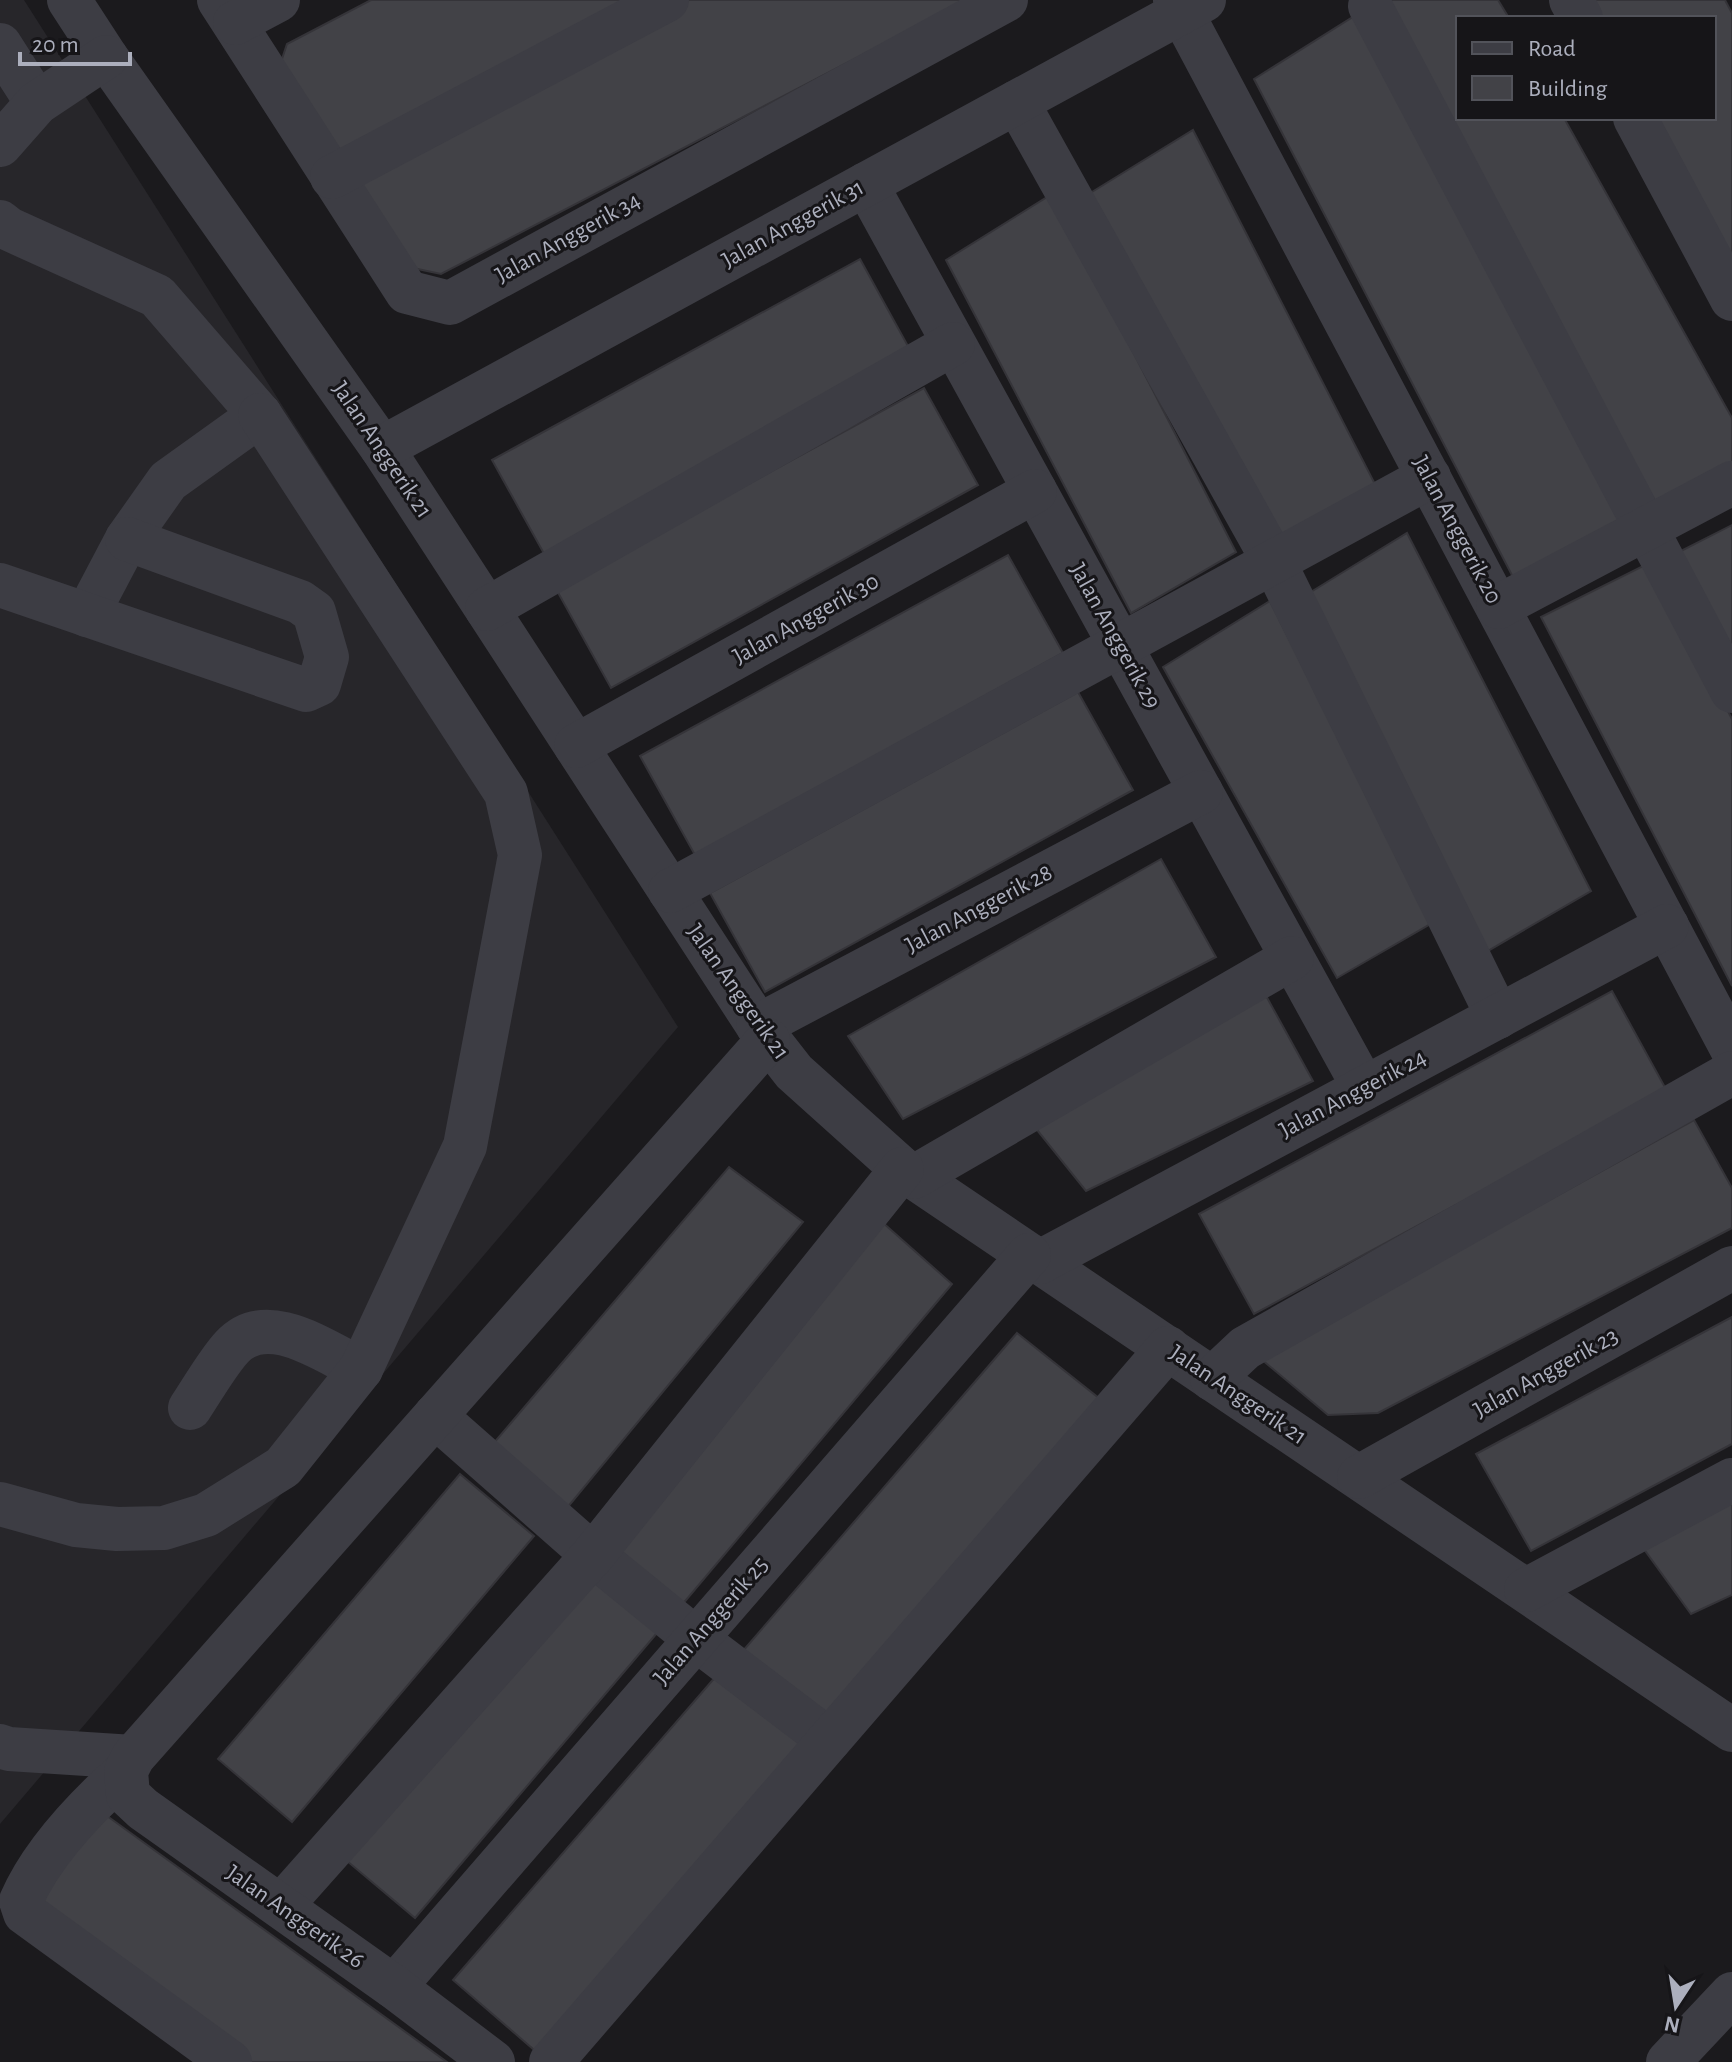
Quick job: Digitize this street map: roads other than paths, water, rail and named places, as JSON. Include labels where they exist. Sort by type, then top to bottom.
[{"type":"street","name":"Jalan Anggerik 21","points":[[69,0],[382,448],[763,1033],[794,1072],[908,1173],[1526,1590],[1724,1713]]},
{"type":"street","points":[[227,12],[278,0]]},
{"type":"street","points":[[332,177],[667,0]]},
{"type":"street","name":"Jalan Anggerik 34","points":[[227,12],[407,292],[450,303],[1006,0]]},
{"type":"street","name":"Jalan Anggerik 31","points":[[382,448],[1017,102],[1187,4]]},
{"type":"street","name":"Jalan Anggerik 20","points":[[1187,4],[1429,477],[1732,1049]]},
{"type":"street","points":[[1370,6],[1732,691]]},
{"type":"street","points":[[0,45],[37,103]]},
{"type":"street","points":[[0,145],[37,103],[106,57]]},
{"type":"street","points":[[1017,102],[1274,562],[1498,1017]]},
{"type":"street","points":[[1636,120],[1732,299]]},
{"type":"street","name":"Jalan Anggerik 29","points":[[866,184],[1364,1088]]},
{"type":"street","points":[[0,222],[9,229],[157,296],[260,415],[506,793],[520,855],[465,1146],[361,1369],[283,1467],[206,1515],[164,1528],[117,1529],[76,1525],[0,1504]]},
{"type":"street","points":[[487,609],[953,344]]},
{"type":"street","points":[[87,615],[127,539],[168,481],[260,415]]},
{"type":"street","points":[[670,891],[1429,477]]},
{"type":"street","points":[[1498,607],[1732,483]]},
{"type":"street","name":"Jalan Anggerik 30","points":[[576,746],[1035,491]]},
{"type":"street","points":[[0,585],[306,690],[319,684],[327,657],[314,612],[300,602],[127,539]]},
{"type":"street","name":"Jalan Anggerik 28","points":[[763,1033],[1201,792]]},
{"type":"street","name":"Jalan Anggerik 24","points":[[1034,1258],[1364,1088],[1667,926]]},
{"type":"street","points":[[281,1906],[593,1555],[908,1173],[1292,958]]},
{"type":"street","points":[[230,2062],[25,1913],[21,1901],[30,1879],[82,1813],[130,1764],[435,1416],[763,1033]]},
{"type":"street","points":[[1212,1379],[1245,1348],[1732,1073]]},
{"type":"street","name":"Jalan Anggerik 25","points":[[394,1987],[696,1639],[1034,1258]]},
{"type":"street","name":"Jalan Anggerik 23","points":[[1359,1477],[1732,1268]]},
{"type":"street","points":[[190,1408],[232,1346],[260,1331],[280,1332],[296,1338],[361,1369]]},
{"type":"street","points":[[551,2062],[1168,1348]]},
{"type":"street","points":[[435,1416],[593,1555],[696,1639],[829,1740]]},
{"type":"street","points":[[1526,1590],[1732,1480]]},
{"type":"street","points":[[0,1746],[130,1764]]},
{"type":"street","name":"Jalan Anggerik 26","points":[[130,1764],[128,1795],[143,1809],[394,1987],[493,2062]]},
{"type":"street","points":[[1668,2062],[1732,1994]]}]
